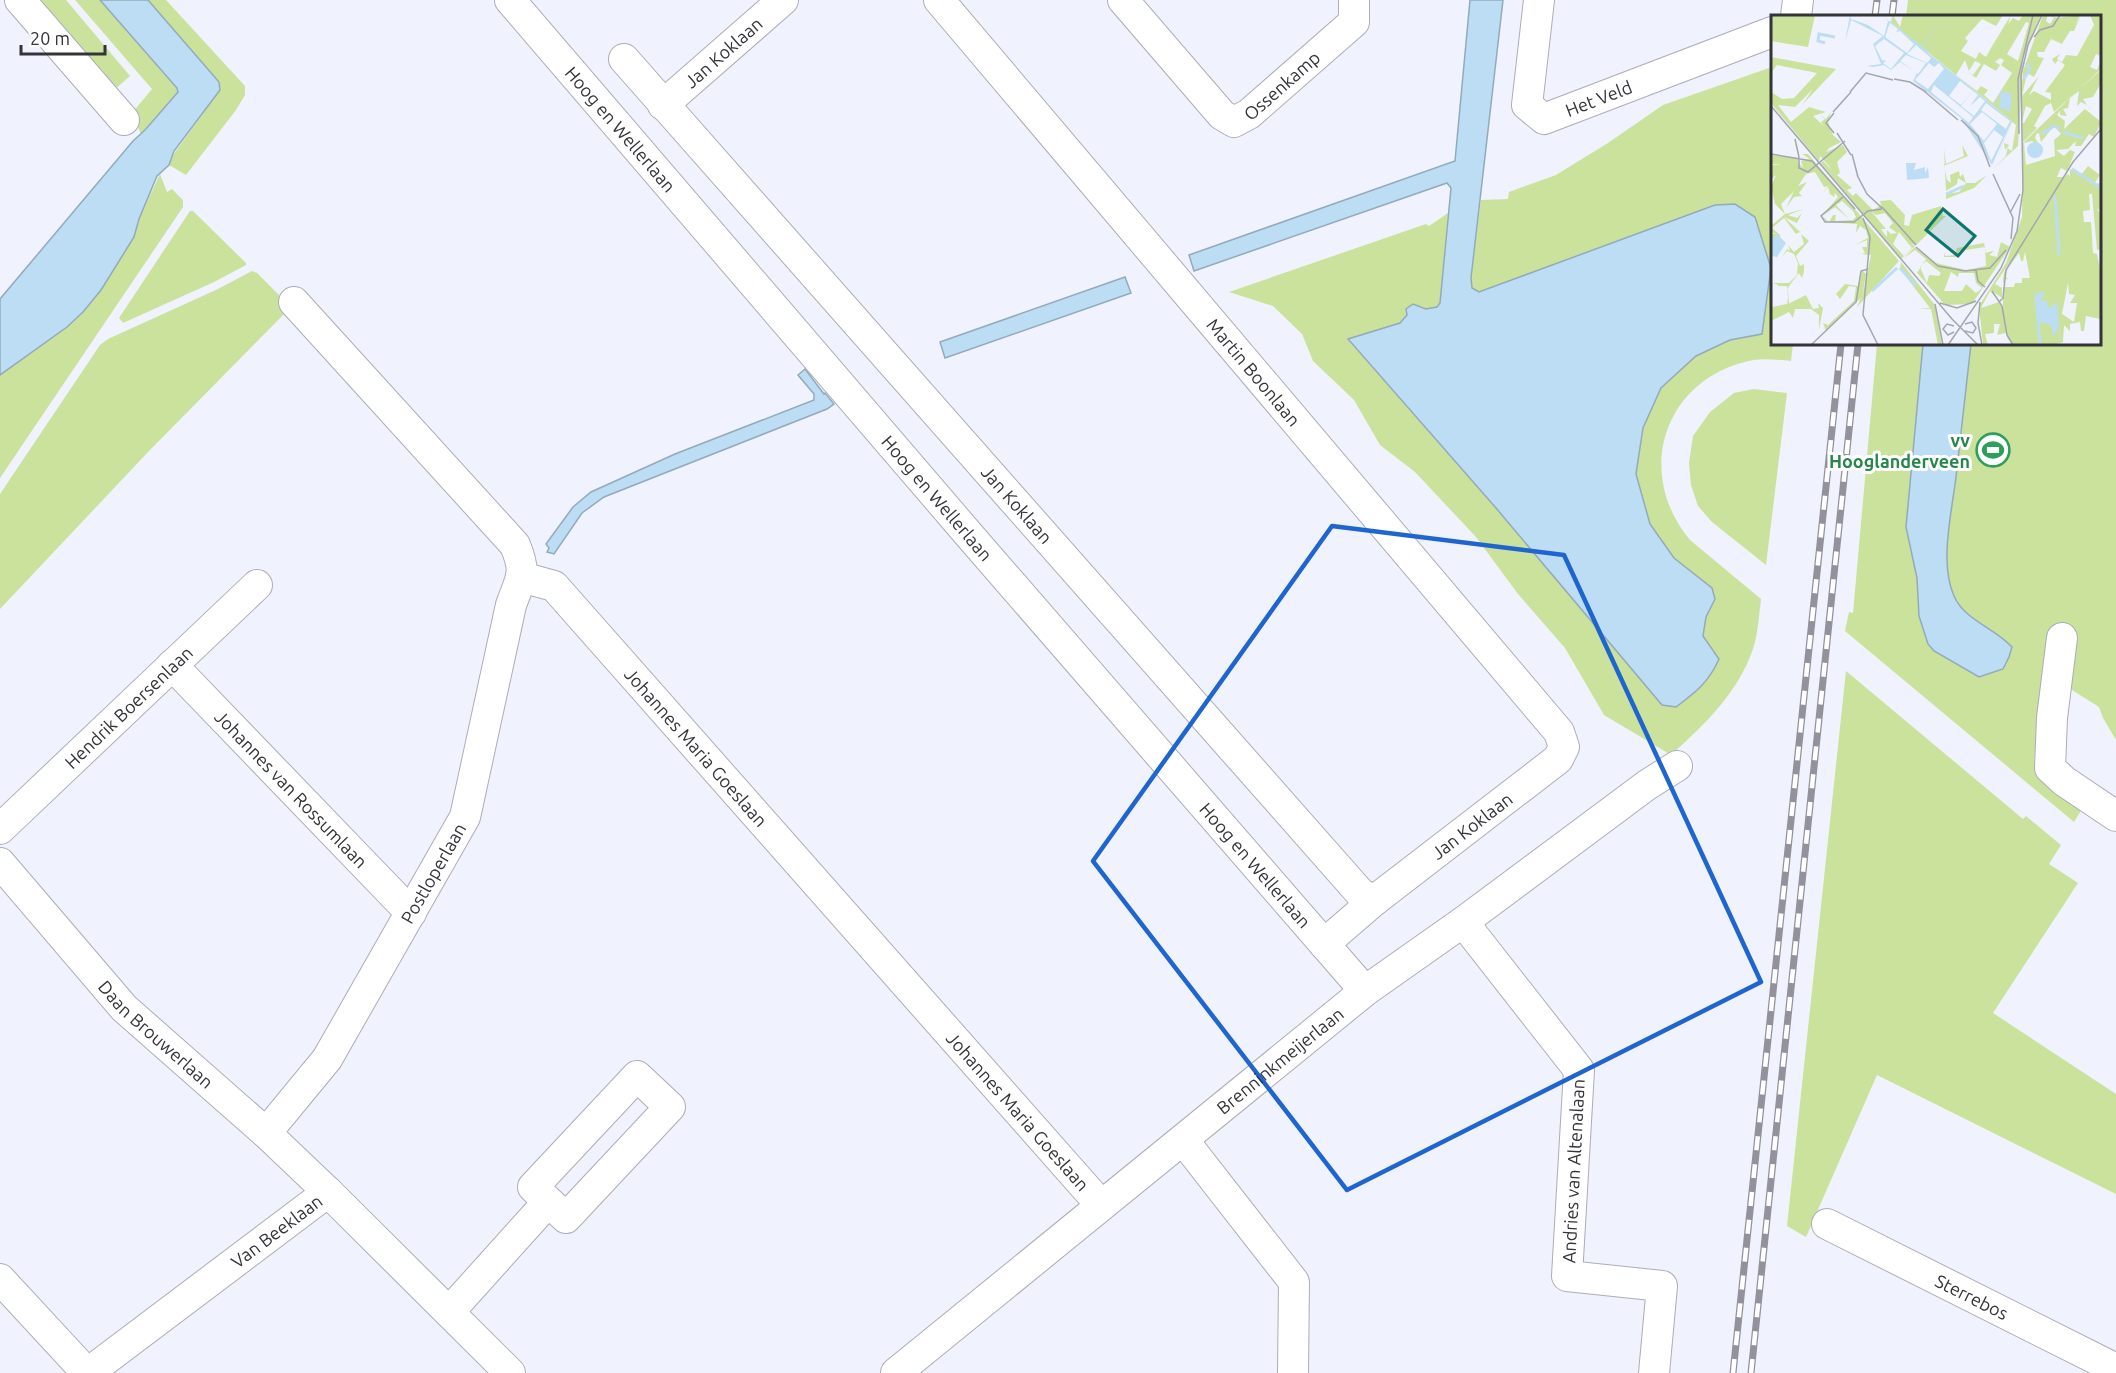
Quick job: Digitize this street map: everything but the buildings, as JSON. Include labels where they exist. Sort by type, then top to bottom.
[{"type":"street","points":[[20,0],[124,120]]},
{"type":"street","name":"Hoog en Wellerlaan","points":[[510,0],[1365,992]]},
{"type":"street","name":"Jan Koklaan","points":[[663,105],[783,0]]},
{"type":"street","name":"Martin Boonlaan","points":[[939,0],[1559,732],[1564,747]]},
{"type":"street","name":"Ossenkamp","points":[[1124,0],[1222,115],[1234,122],[1249,114],[1354,22],[1354,0]]},
{"type":"street","name":"Het Veld","points":[[1539,0],[1527,105],[1544,119],[1771,33]]},
{"type":"street","points":[[1796,15],[1798,0]]},
{"type":"street","name":"Jan Koklaan","points":[[624,59],[1361,894],[1375,900]]},
{"type":"street","points":[[294,302],[515,545],[523,566],[521,577]]},
{"type":"street","name":"Postloperlaan","points":[[266,1133],[327,1059],[465,817],[511,605],[521,577]]},
{"type":"street","name":"Johannes Maria Goeslaan","points":[[521,577],[554,586],[1101,1205]]},
{"type":"street","name":"Hendrik Boersenlaan","points":[[0,830],[257,585]]},
{"type":"street","points":[[2062,638],[2052,718],[2050,768],[2064,781],[2116,816]]},
{"type":"street","name":"Johannes van Rossumlaan","points":[[172,665],[411,913]]},
{"type":"street","name":"Jan Koklaan","points":[[1324,944],[1375,900],[1558,759],[1564,747]]},
{"type":"street","name":"Brenninkmeijerlaan","points":[[896,1373],[1365,992],[1647,785],[1677,766]]},
{"type":"street","name":"Daan Brouwerlaan","points":[[0,863],[124,1008],[266,1133],[328,1192]]},
{"type":"street","name":"Andries van Altenalaan","points":[[1463,922],[1580,1070],[1567,1276],[1662,1286],[1654,1373]]},
{"type":"street","points":[[637,1076],[670,1107],[566,1218],[548,1202],[533,1187],[637,1076]]},
{"type":"street","points":[[1184,1141],[1294,1282],[1293,1373]]},
{"type":"street","name":"Van Beeklaan","points":[[88,1373],[328,1192],[510,1373]]},
{"type":"street","points":[[449,1312],[548,1202]]},
{"type":"street","name":"Sterrebos","points":[[1827,1224],[2116,1369]]},
{"type":"street","points":[[0,1279],[88,1373]]},
{"type":"highlighted area","points":[[1332,526],[1564,555],[1761,982],[1347,1190],[1093,861]]},
{"type":"green space","points":[[35,0],[66,0],[130,76],[113,91]]},
{"type":"green space","points":[[75,0],[100,0],[177,88],[178,92],[141,134],[132,113],[152,89]]},
{"type":"green space","points":[[148,0],[166,0],[245,86],[245,95],[236,110],[186,175],[169,165],[173,155],[220,90],[219,82]]},
{"type":"green space","name":"vv Hooglanderveen","points":[[1908,0],[2116,0],[2116,740],[2099,707],[2045,673],[2034,760],[2045,783],[2082,809],[2074,822],[1845,631],[1849,612],[1853,613],[1877,345],[2101,345],[2101,15],[1906,15]]},
{"type":"green space","points":[[1771,67],[1771,345],[1793,345],[1791,361],[1754,360],[1723,370],[1698,385],[1680,406],[1667,430],[1662,457],[1663,485],[1673,513],[1690,540],[1761,599],[1757,631],[1747,665],[1719,707],[1671,755],[1604,715],[1565,648],[1518,594],[1476,537],[1415,472],[1380,445],[1354,400],[1313,361],[1302,334],[1273,306],[1229,292],[1426,224],[1429,226],[1448,213],[1440,303],[1437,307],[1426,309],[1421,306],[1407,315],[1400,323],[1348,339],[1496,508],[1703,636],[1706,617],[1715,599],[1712,588],[1674,558],[1650,524],[1636,474],[1643,428],[1661,388],[1696,356],[1730,340],[1762,334],[1715,205],[1478,292],[1472,288],[1471,278],[1481,200],[1508,199],[1509,192],[1556,175],[1663,105]]},
{"type":"green space","points":[[160,174],[167,192],[172,189],[183,200],[183,207],[0,478],[0,375],[67,327],[101,290],[133,237]]},
{"type":"green space","points":[[190,211],[193,211],[246,265],[123,323],[119,318]]},
{"type":"green space","points":[[252,271],[257,273],[283,299],[287,311],[149,451],[0,609],[0,494],[100,345],[108,339]]},
{"type":"green space","points":[[1754,389],[1787,393],[1766,565],[1712,522],[1698,506],[1691,485],[1689,463],[1693,436],[1710,412],[1734,393]]},
{"type":"green space","points":[[1846,671],[2023,819],[2026,816],[2061,845],[2049,864],[2078,883],[1993,1013],[2116,1094],[2116,1194],[1877,1075],[1806,1237],[1787,1226]]},
{"type":"water","points":[[100,0],[148,0],[219,82],[220,90],[174,151],[169,165],[157,176],[134,237],[101,290],[67,327],[0,375],[0,299],[133,141],[178,92],[177,88]]},
{"type":"water","points":[[1470,0],[1503,0],[1471,278],[1472,288],[1479,292],[1715,205],[1735,204],[1755,217],[1771,268],[1762,334],[1730,340],[1696,356],[1661,388],[1643,428],[1636,474],[1650,524],[1674,558],[1712,588],[1715,599],[1706,617],[1703,636],[1719,659],[1701,686],[1676,707],[1662,705],[1496,508],[1348,339],[1400,323],[1407,315],[1406,309],[1413,304],[1426,309],[1437,307],[1440,303],[1451,188],[1447,183],[1194,271],[1189,255],[1455,161]]},
{"type":"water","points":[[1125,277],[1131,293],[945,358],[940,342]]},
{"type":"water","points":[[1923,345],[1971,345],[1948,537],[1947,568],[1954,596],[1959,605],[1972,618],[2012,647],[2003,669],[1979,677],[1934,651],[1928,644],[1919,616],[1917,578],[1906,527]]},
{"type":"water","points":[[805,369],[834,404],[827,409],[604,497],[582,513],[554,554],[547,552],[549,548],[546,544],[573,507],[591,492],[675,454],[814,400],[814,394],[798,375]]},
{"type":"railway","points":[[1875,15],[1877,0]]},
{"type":"railway","points":[[1892,15],[1894,0]]},
{"type":"railway","points":[[1733,1373],[1841,345]]},
{"type":"railway","points":[[1751,1373],[1858,345]]},
{"type":"place","name":"vv Hooglanderveen","points":[[1993,450]]}]
